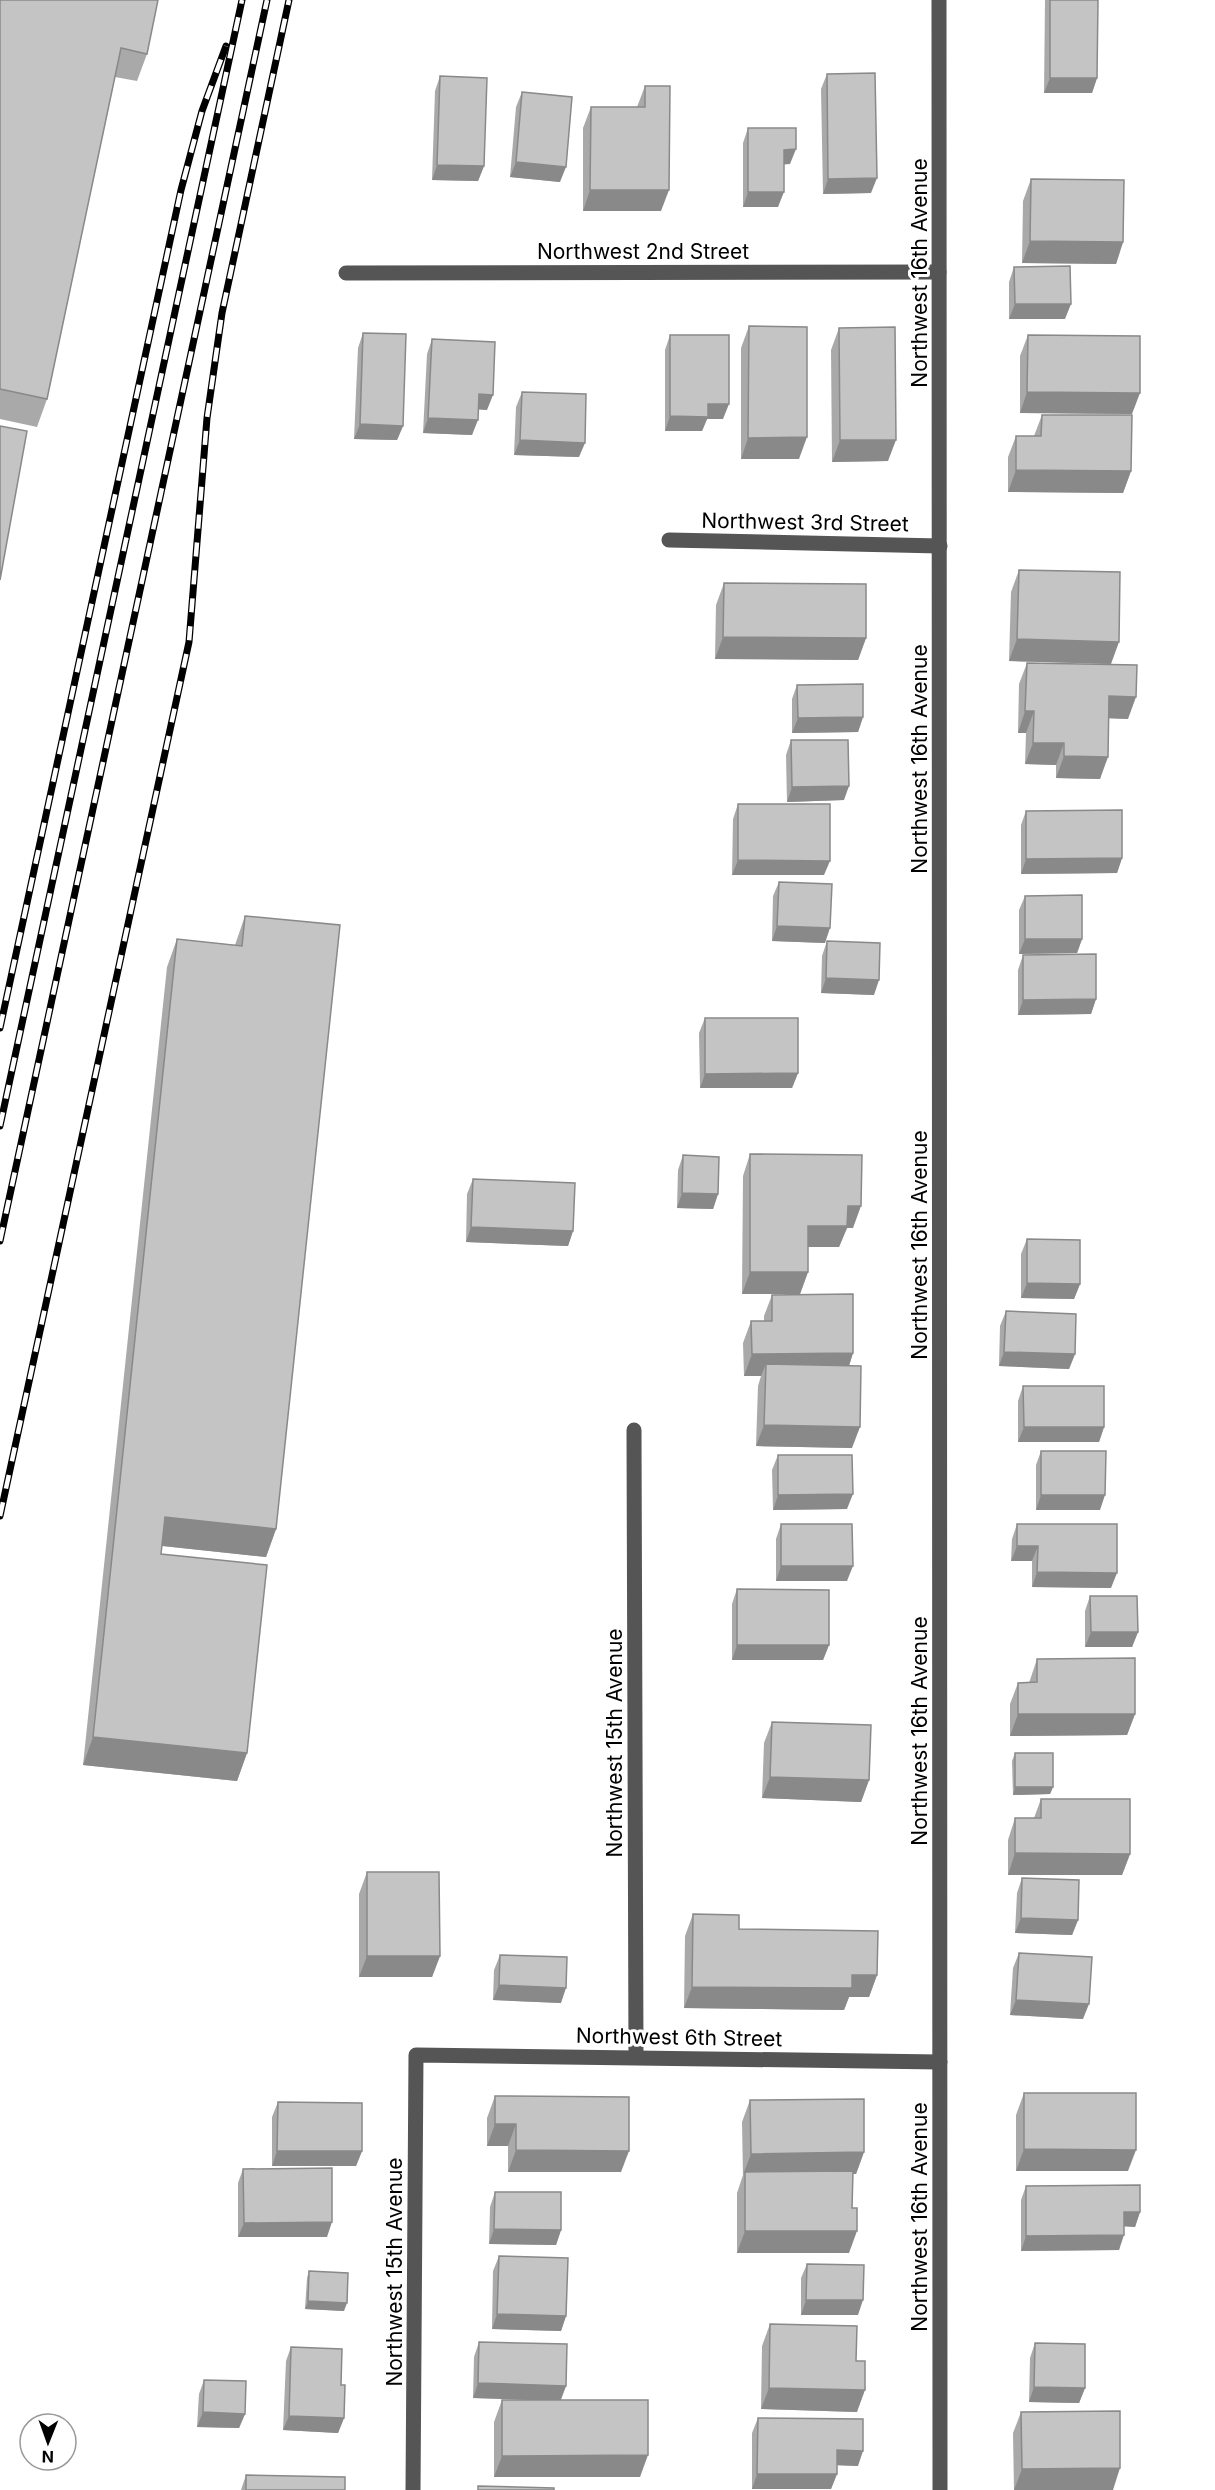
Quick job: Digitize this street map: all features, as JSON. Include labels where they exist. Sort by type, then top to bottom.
[{"type":"street","name":"Northwest 16th Avenue","points":[[939,0],[940,2490]]},
{"type":"street","name":"Northwest 2nd Street","points":[[346,273],[939,272]]},
{"type":"street","name":"Northwest 3rd Street","points":[[669,540],[940,546]]},
{"type":"street","name":"Northwest 15th Avenue","points":[[634,1430],[636,2057]]},
{"type":"street","name":"Northwest 6th Street","points":[[416,2055],[940,2062]]},
{"type":"street","name":"Northwest 15th Avenue","points":[[413,2490],[416,2055]]},
{"type":"building","points":[[0,0],[158,0],[147,54],[121,48],[47,399],[0,389]]},
{"type":"building","points":[[1050,0],[1098,0],[1097,78],[1050,78]]},
{"type":"building","points":[[875,73],[877,178],[828,179],[827,74]]},
{"type":"building","points":[[440,76],[487,78],[484,166],[437,165]]},
{"type":"building","points":[[645,86],[670,86],[669,190],[590,190],[591,107],[645,107]]},
{"type":"building","points":[[522,92],[572,97],[566,167],[516,162]]},
{"type":"building","points":[[748,128],[796,128],[796,149],[784,150],[784,192],[748,192]]},
{"type":"building","points":[[1031,179],[1124,180],[1123,242],[1030,241]]},
{"type":"building","points":[[1070,266],[1071,304],[1015,304],[1014,267]]},
{"type":"building","points":[[749,326],[807,327],[807,437],[748,438]]},
{"type":"building","points":[[895,327],[896,440],[840,440],[839,328]]},
{"type":"building","points":[[363,333],[406,334],[403,426],[360,424]]},
{"type":"building","points":[[670,335],[729,335],[729,404],[708,404],[708,417],[670,416]]},
{"type":"building","points":[[1028,335],[1140,336],[1140,393],[1027,392]]},
{"type":"building","points":[[432,339],[495,342],[493,395],[479,394],[478,420],[428,418]]},
{"type":"building","points":[[522,392],[586,394],[585,443],[520,440]]},
{"type":"building","points":[[1042,415],[1132,415],[1131,471],[1016,470],[1016,436],[1041,436]]},
{"type":"building","points":[[0,426],[27,431],[0,580]]},
{"type":"building","points":[[1019,570],[1120,572],[1119,642],[1017,639]]},
{"type":"building","points":[[724,583],[866,584],[866,638],[723,637]]},
{"type":"building","points":[[1027,663],[1137,665],[1136,697],[1109,696],[1108,757],[1064,756],[1064,743],[1033,743],[1034,711],[1025,711]]},
{"type":"building","points":[[863,684],[863,717],[798,718],[797,685]]},
{"type":"building","points":[[791,740],[848,740],[849,786],[792,787]]},
{"type":"building","points":[[738,804],[830,804],[830,861],[738,860]]},
{"type":"building","points":[[1122,810],[1122,858],[1026,859],[1026,811]]},
{"type":"building","points":[[779,882],[832,884],[830,928],[777,926]]},
{"type":"building","points":[[1082,895],[1082,939],[1025,939],[1025,896]]},
{"type":"building","points":[[245,916],[340,925],[276,1529],[165,1517],[161,1554],[267,1565],[247,1753],[93,1737],[177,939],[242,946]]},
{"type":"building","points":[[827,941],[880,943],[879,980],[826,978]]},
{"type":"building","points":[[1096,954],[1096,999],[1023,1000],[1023,955]]},
{"type":"building","points":[[705,1018],[798,1018],[798,1073],[705,1074]]},
{"type":"building","points":[[750,1154],[862,1155],[861,1206],[848,1206],[847,1226],[808,1226],[808,1272],[750,1272]]},
{"type":"building","points":[[683,1155],[719,1157],[718,1194],[682,1193]]},
{"type":"building","points":[[473,1179],[575,1183],[573,1231],[471,1227]]},
{"type":"building","points":[[1027,1239],[1080,1240],[1080,1284],[1027,1283]]},
{"type":"building","points":[[853,1294],[853,1353],[752,1354],[751,1321],[772,1321],[772,1295]]},
{"type":"building","points":[[1006,1311],[1076,1314],[1075,1354],[1004,1352]]},
{"type":"building","points":[[766,1364],[861,1366],[860,1427],[764,1425]]},
{"type":"building","points":[[1023,1386],[1104,1386],[1104,1427],[1024,1427]]},
{"type":"building","points":[[1041,1451],[1106,1451],[1105,1495],[1041,1495]]},
{"type":"building","points":[[778,1455],[852,1455],[853,1494],[778,1495]]},
{"type":"building","points":[[781,1524],[852,1524],[853,1566],[781,1566]]},
{"type":"building","points":[[1017,1524],[1117,1524],[1117,1573],[1037,1572],[1038,1546],[1017,1546]]},
{"type":"building","points":[[737,1589],[829,1590],[829,1645],[737,1645]]},
{"type":"building","points":[[1090,1596],[1137,1596],[1138,1632],[1091,1632]]},
{"type":"building","points":[[1135,1658],[1135,1714],[1018,1714],[1018,1683],[1037,1682],[1037,1659]]},
{"type":"building","points":[[772,1722],[871,1725],[869,1780],[770,1777]]},
{"type":"building","points":[[1015,1753],[1053,1753],[1053,1787],[1015,1787]]},
{"type":"building","points":[[1041,1799],[1130,1799],[1130,1854],[1015,1853],[1015,1818],[1041,1818]]},
{"type":"building","points":[[367,1872],[439,1872],[440,1956],[367,1956]]},
{"type":"building","points":[[1022,1878],[1079,1880],[1078,1920],[1021,1918]]},
{"type":"building","points":[[693,1914],[739,1915],[739,1929],[878,1931],[877,1975],[852,1975],[852,1988],[692,1987]]},
{"type":"building","points":[[1019,1953],[1092,1957],[1089,2004],[1016,2000]]},
{"type":"building","points":[[500,1955],[567,1957],[566,1988],[499,1985]]},
{"type":"building","points":[[1024,2093],[1136,2093],[1136,2150],[1024,2149]]},
{"type":"building","points":[[495,2096],[629,2097],[629,2151],[516,2150],[516,2124],[495,2124]]},
{"type":"building","points":[[864,2099],[864,2152],[751,2154],[750,2100]]},
{"type":"building","points":[[278,2102],[362,2103],[362,2151],[277,2151]]},
{"type":"building","points":[[332,2168],[332,2222],[244,2223],[243,2169]]},
{"type":"building","points":[[853,2171],[852,2208],[857,2208],[857,2231],[745,2231],[745,2172]]},
{"type":"building","points":[[1140,2185],[1140,2212],[1124,2212],[1124,2235],[1026,2236],[1026,2186]]},
{"type":"building","points":[[495,2192],[561,2192],[561,2230],[494,2229]]},
{"type":"building","points":[[499,2256],[568,2258],[566,2316],[497,2314]]},
{"type":"building","points":[[807,2264],[864,2265],[863,2300],[806,2300]]},
{"type":"building","points":[[309,2271],[348,2273],[347,2303],[308,2301]]},
{"type":"building","points":[[770,2324],[857,2326],[856,2361],[865,2361],[865,2390],[769,2388]]},
{"type":"building","points":[[479,2342],[567,2344],[566,2386],[478,2383]]},
{"type":"building","points":[[1035,2343],[1085,2344],[1085,2388],[1034,2387]]},
{"type":"building","points":[[291,2347],[342,2349],[341,2385],[345,2385],[344,2418],[289,2416]]},
{"type":"building","points":[[204,2380],[246,2381],[245,2414],[203,2412]]},
{"type":"building","points":[[502,2400],[648,2400],[648,2455],[502,2456]]},
{"type":"building","points":[[1120,2411],[1120,2468],[1022,2469],[1021,2412]]},
{"type":"building","points":[[758,2418],[863,2419],[863,2451],[837,2450],[837,2474],[757,2474]]},
{"type":"building","points":[[246,2475],[345,2477],[345,2490],[246,2490]]},
{"type":"building","points":[[478,2486],[554,2488],[554,2490],[478,2490]]},
{"type":"railway","points":[[0,1126],[242,0]]},
{"type":"railway","points":[[0,1241],[267,0]]},
{"type":"railway","points":[[0,1516],[189,642],[207,418],[222,313],[289,0]]},
{"type":"railway","points":[[0,1028],[181,190],[202,111],[226,46]]}]
